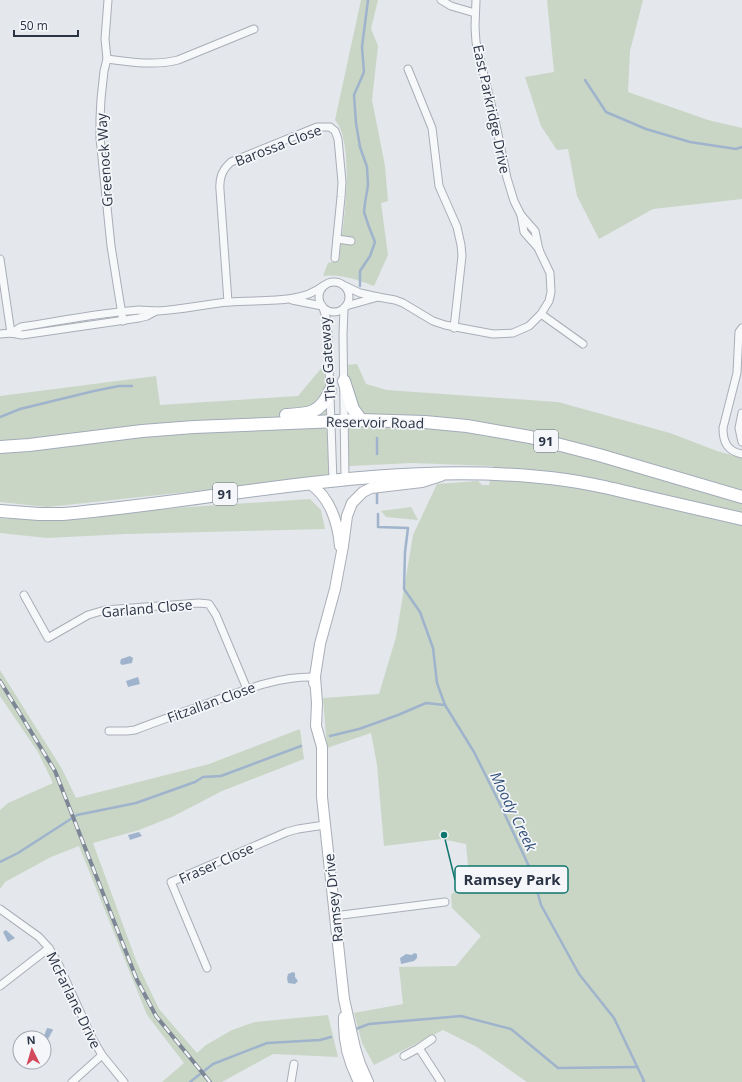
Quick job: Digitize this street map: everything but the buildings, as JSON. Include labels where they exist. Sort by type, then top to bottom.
[{"type":"main road","points":[[344,381],[353,409],[361,420]]},
{"type":"main road","points":[[194,427],[224,418],[310,413],[318,409],[326,402],[330,391]]},
{"type":"main road","name":"Reservoir Road","points":[[0,447],[29,446],[142,431],[194,427],[361,420],[446,424],[497,430],[530,437],[600,455],[742,497]]},
{"type":"main road","name":"91","points":[[0,511],[63,514],[310,484],[417,474],[451,473],[510,475],[565,480],[610,488],[742,519]]},
{"type":"main road","name":"Ramsey Drive","points":[[368,1082],[355,1048],[344,999],[322,797],[322,747],[316,726],[317,703],[315,677],[320,644],[335,589],[349,509],[352,503],[356,498],[371,488],[422,482],[451,473]]},
{"type":"main road","points":[[679,478],[723,485],[742,490]]},
{"type":"main road","name":"Ramsey Drive","points":[[310,484],[318,488],[328,502],[339,539],[340,560]]},
{"type":"main road","name":"Ramsey Drive","points":[[344,999],[344,1033],[346,1049],[359,1082]]},
{"type":"street","name":"Greenock Way","points":[[108,0],[105,39],[107,60],[104,71],[101,99],[100,138],[111,246],[123,321]]},
{"type":"street","points":[[441,0],[451,6],[475,13]]},
{"type":"street","name":"East Parkridge Drive","points":[[344,286],[355,291],[403,303],[433,321],[454,328],[494,334],[504,334],[522,330],[529,326],[541,314],[549,301],[551,282],[550,273],[539,250],[535,231],[521,215],[514,201],[507,178],[497,126],[476,42],[476,0]]},
{"type":"street","points":[[107,60],[150,64],[169,63],[254,29]]},
{"type":"street","points":[[408,69],[432,128],[439,186],[460,236],[462,256],[454,328]]},
{"type":"street","name":"Barossa Close","points":[[228,302],[219,181],[221,173],[231,162],[317,127],[330,127],[335,131],[338,139],[342,182],[335,258]]},
{"type":"street","name":"East Parkridge Drive","points":[[521,215],[524,232],[539,250]]},
{"type":"street","points":[[337,239],[351,241]]},
{"type":"street","points":[[0,259],[11,333]]},
{"type":"street","points":[[11,333],[21,327],[122,312],[139,310],[156,311],[228,302],[286,299],[310,294],[327,283],[336,282],[344,286],[349,294],[348,302],[345,307],[336,312],[332,312],[309,302],[286,299]]},
{"type":"street","points":[[323,286],[319,293],[320,302],[323,307]]},
{"type":"street","name":"East Parkridge Drive","points":[[345,307],[378,297]]},
{"type":"street","name":"The Gateway","points":[[323,307],[327,320],[331,421],[339,481]]},
{"type":"street","name":"The Gateway","points":[[339,481],[344,421],[345,307]]},
{"type":"street","points":[[0,334],[11,333],[22,335],[123,321],[147,316],[156,311]]},
{"type":"street","points":[[541,314],[583,344]]},
{"type":"street","points":[[742,328],[740,332],[736,373],[723,428],[723,436],[725,443],[730,449],[742,454]]},
{"type":"street","points":[[742,413],[739,428],[742,442]]},
{"type":"street","name":"Garland Close","points":[[24,595],[48,638],[88,615],[105,610],[199,603],[209,604],[216,615],[246,689]]},
{"type":"street","name":"Fitzallan Close","points":[[109,731],[120,732],[135,730],[246,689],[273,681],[285,678],[315,677]]},
{"type":"street","name":"Fraser Close","points":[[207,968],[172,882],[288,832],[325,825]]},
{"type":"street","points":[[334,916],[445,902]]},
{"type":"street","name":"McFarlane Drive","points":[[0,909],[38,937],[48,948],[58,963],[92,1038],[102,1056],[124,1082]]},
{"type":"street","points":[[0,986],[48,948]]},
{"type":"street","points":[[404,1056],[419,1048],[432,1038]]},
{"type":"street","points":[[419,1048],[441,1082]]},
{"type":"street","points":[[72,1082],[102,1056]]},
{"type":"street","points":[[291,1082],[294,1064]]},
{"type":"green space","points":[[361,0],[378,0],[371,29],[378,46],[372,100],[385,166],[388,201],[381,203],[388,255],[374,286],[343,277],[323,276],[328,263],[339,260],[345,208],[347,167],[345,148],[341,132],[335,120]]},
{"type":"green space","points":[[547,0],[643,0],[630,51],[628,92],[708,120],[742,128],[742,199],[653,209],[599,239],[577,196],[568,149],[557,150],[541,126],[525,77],[554,72]]},
{"type":"green space","points":[[357,364],[366,384],[387,390],[558,402],[670,433],[717,451],[742,458],[742,1082],[527,1082],[477,1047],[443,1030],[374,1065],[362,1043],[354,1013],[403,1004],[399,967],[456,966],[481,936],[452,908],[451,895],[469,877],[466,844],[441,839],[384,846],[377,765],[371,733],[327,748],[323,698],[379,694],[396,637],[413,535],[437,484],[478,481],[482,485],[489,485],[493,466],[412,463],[349,466],[349,425],[346,365]]},
{"type":"green space","points":[[324,365],[329,474],[234,487],[47,507],[0,502],[0,396],[156,376],[160,405],[298,396]]},
{"type":"green space","points":[[310,499],[321,510],[325,529],[126,534],[47,538],[0,533],[0,518],[7,519]]},
{"type":"green space","points":[[411,507],[418,520],[386,517],[381,511]]},
{"type":"green space","points":[[0,670],[62,769],[76,798],[209,764],[300,729],[304,759],[222,791],[174,816],[139,830],[93,843],[137,963],[159,1009],[197,1053],[206,1045],[232,1030],[255,1022],[328,1015],[338,1057],[273,1054],[222,1082],[162,1082],[184,1063],[147,1015],[79,846],[51,857],[5,882],[0,889],[0,810],[8,803],[53,783],[38,752],[0,696]]},
{"type":"water","points":[[130,656],[133,658],[132,663],[122,665],[120,663],[121,659]]},
{"type":"water","points":[[138,677],[140,684],[128,687],[126,681]]},
{"type":"water","points":[[139,832],[142,836],[130,840],[128,835]]},
{"type":"water","points":[[6,930],[15,938],[8,942],[3,932]]},
{"type":"water","points":[[414,953],[417,954],[417,958],[414,961],[401,964],[400,958],[406,954],[412,955]]},
{"type":"water","points":[[293,972],[295,973],[295,977],[298,981],[295,984],[288,983],[287,978],[288,974]]},
{"type":"waterway","points":[[360,286],[360,271],[370,256],[375,242],[364,212],[368,185],[367,167],[360,147],[356,123],[354,95],[364,72],[362,47],[368,0]]},
{"type":"waterway","points":[[585,80],[606,112],[646,129],[690,142],[736,149],[742,147]]},
{"type":"waterway","points":[[0,417],[20,409],[94,391],[119,386],[132,386]]},
{"type":"waterway","points":[[377,438],[377,454]]},
{"type":"waterway","points":[[377,492],[377,503]]},
{"type":"waterway","points":[[378,514],[378,527],[408,528],[405,552],[404,589],[420,612],[433,648],[437,683],[445,705]]},
{"type":"waterway","name":"Moody Creek","points":[[330,736],[359,729],[426,703],[445,705],[474,752],[500,804],[532,873],[541,905],[579,974],[614,1018],[644,1081],[643,1082]]},
{"type":"waterway","points":[[0,862],[18,853],[77,815],[136,803],[195,782],[203,777],[221,776],[301,746]]},
{"type":"waterway","points":[[356,1029],[369,1024],[461,1016],[511,1029],[558,1068],[637,1067]]},
{"type":"waterway","points":[[190,1082],[213,1064],[267,1043],[320,1040],[331,1037]]},
{"type":"railway","points":[[0,681],[55,771],[137,980],[156,1016],[210,1082]]},
{"type":"place","name":"Ramsey Park","points":[[444,835]]}]
